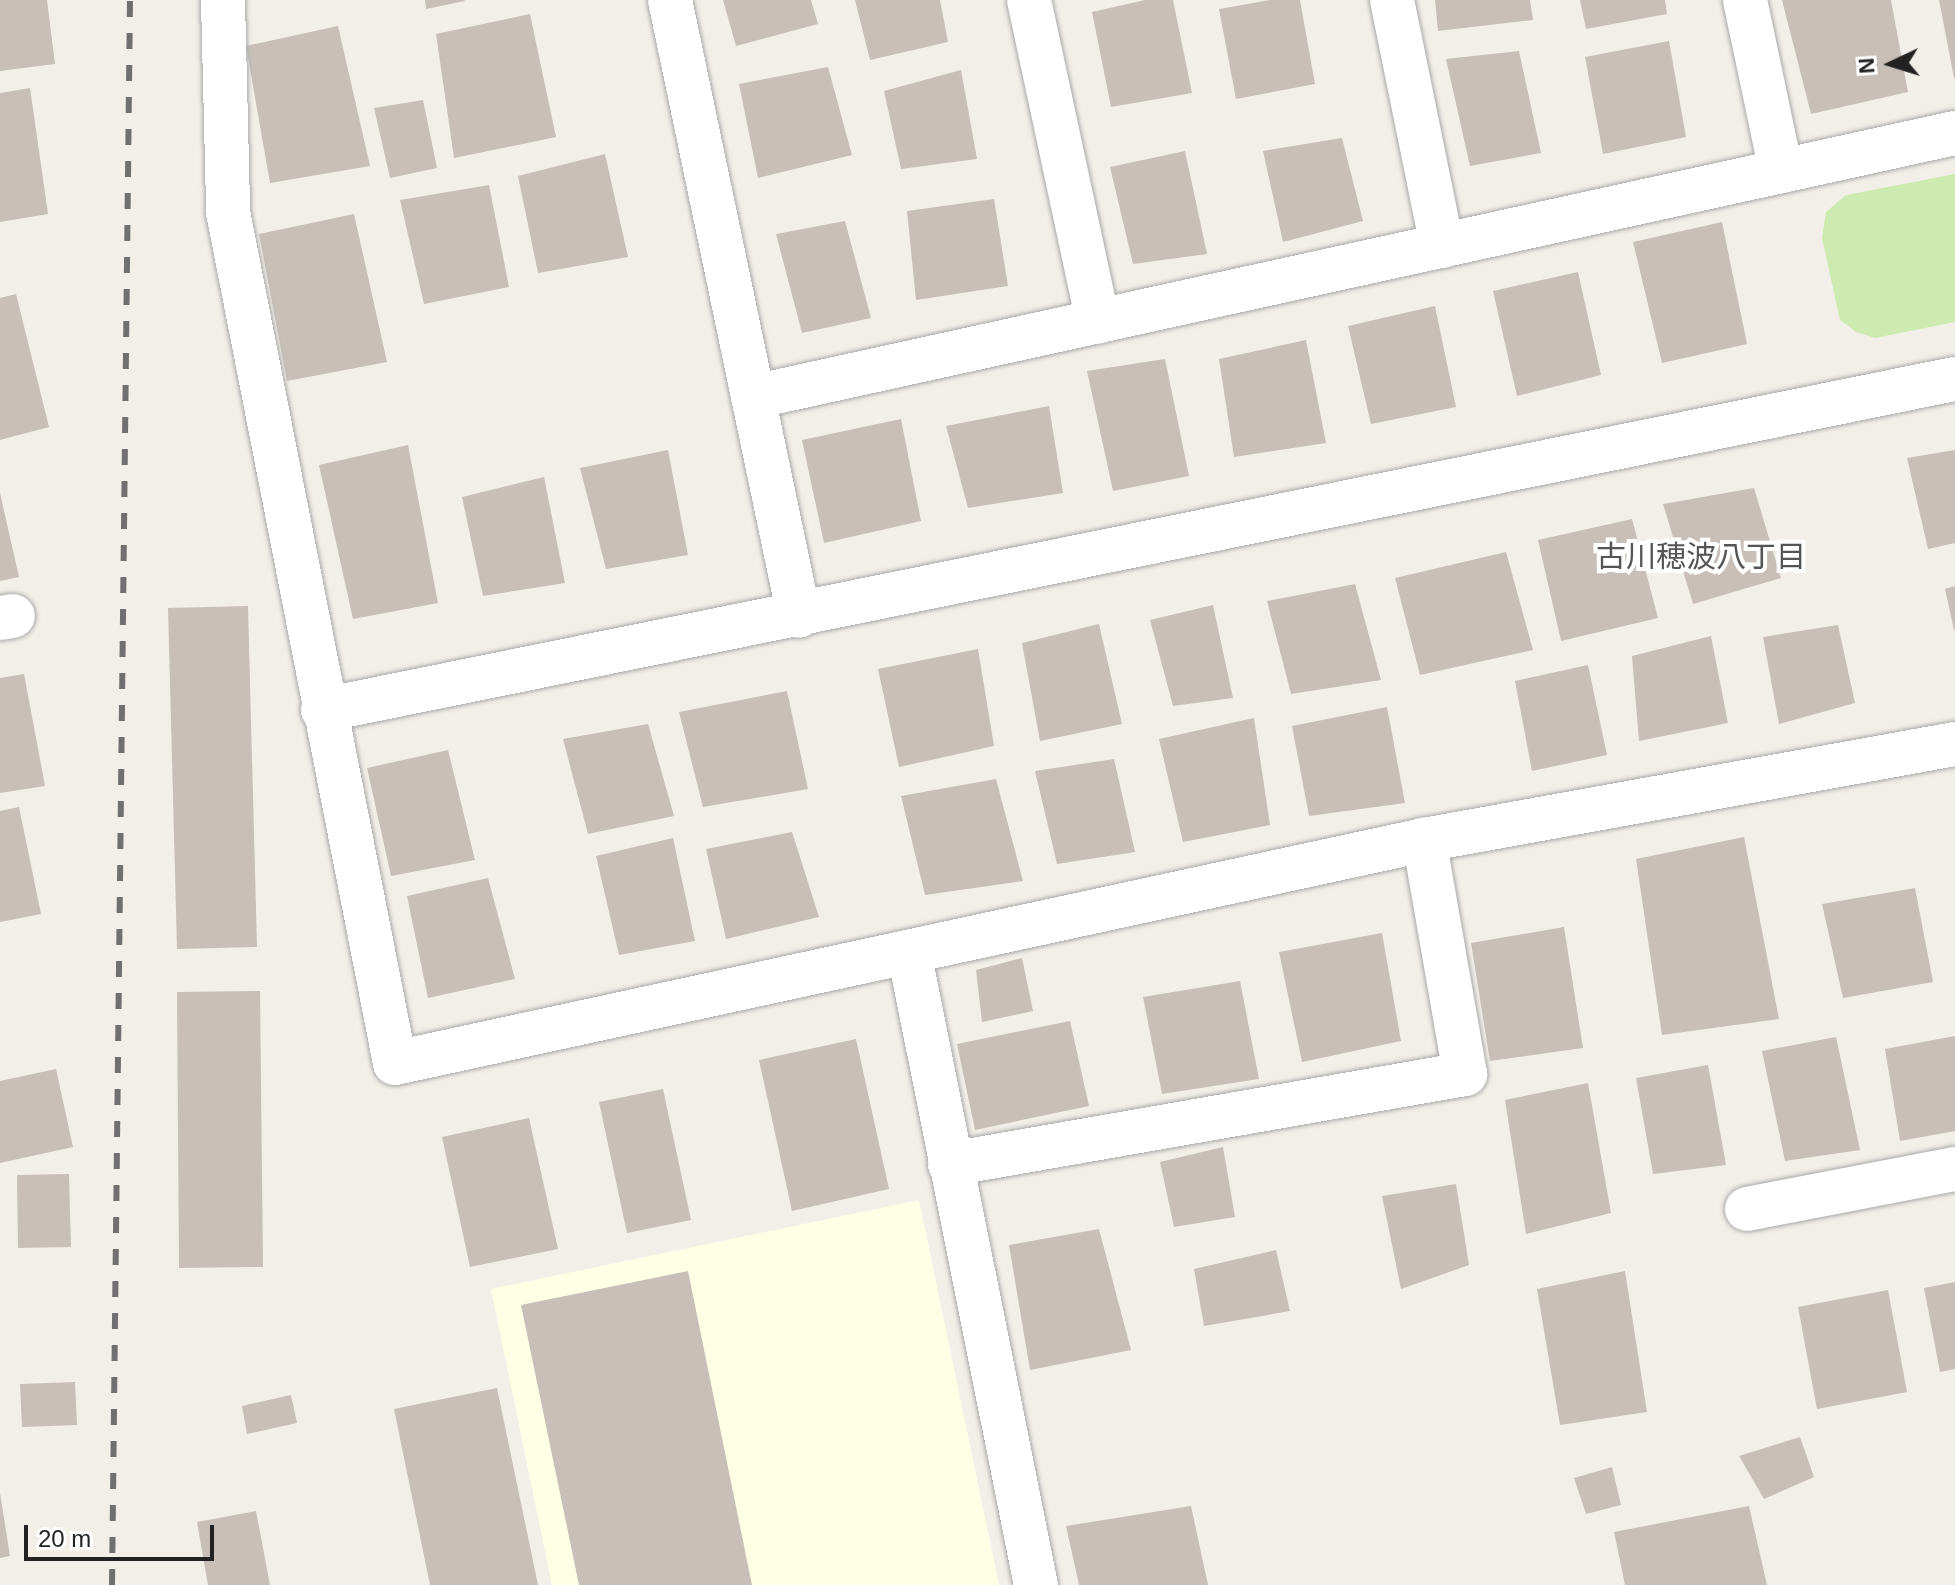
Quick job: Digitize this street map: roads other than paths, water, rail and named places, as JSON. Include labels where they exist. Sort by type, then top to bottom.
[{"type":"street","points":[[223,0],[228,212],[323,710],[395,1063],[1424,840],[1955,744]]},
{"type":"street","points":[[670,0],[799,616]]},
{"type":"street","points":[[1029,0],[1098,322]]},
{"type":"street","points":[[1392,0],[1442,246]]},
{"type":"street","points":[[1745,0],[1781,171]]},
{"type":"street","points":[[753,397],[1955,133]]},
{"type":"street","points":[[323,710],[799,616],[1955,379]]},
{"type":"street","points":[[950,1164],[1465,1074],[1424,840]]},
{"type":"street","points":[[909,952],[1036,1585]]},
{"type":"street","points":[[1747,1209],[1955,1169]]},
{"type":"railway","points":[[112,1585],[130,0]]},
{"type":"district","name":"古川穂波八丁目","points":[[1701,557]]}]
